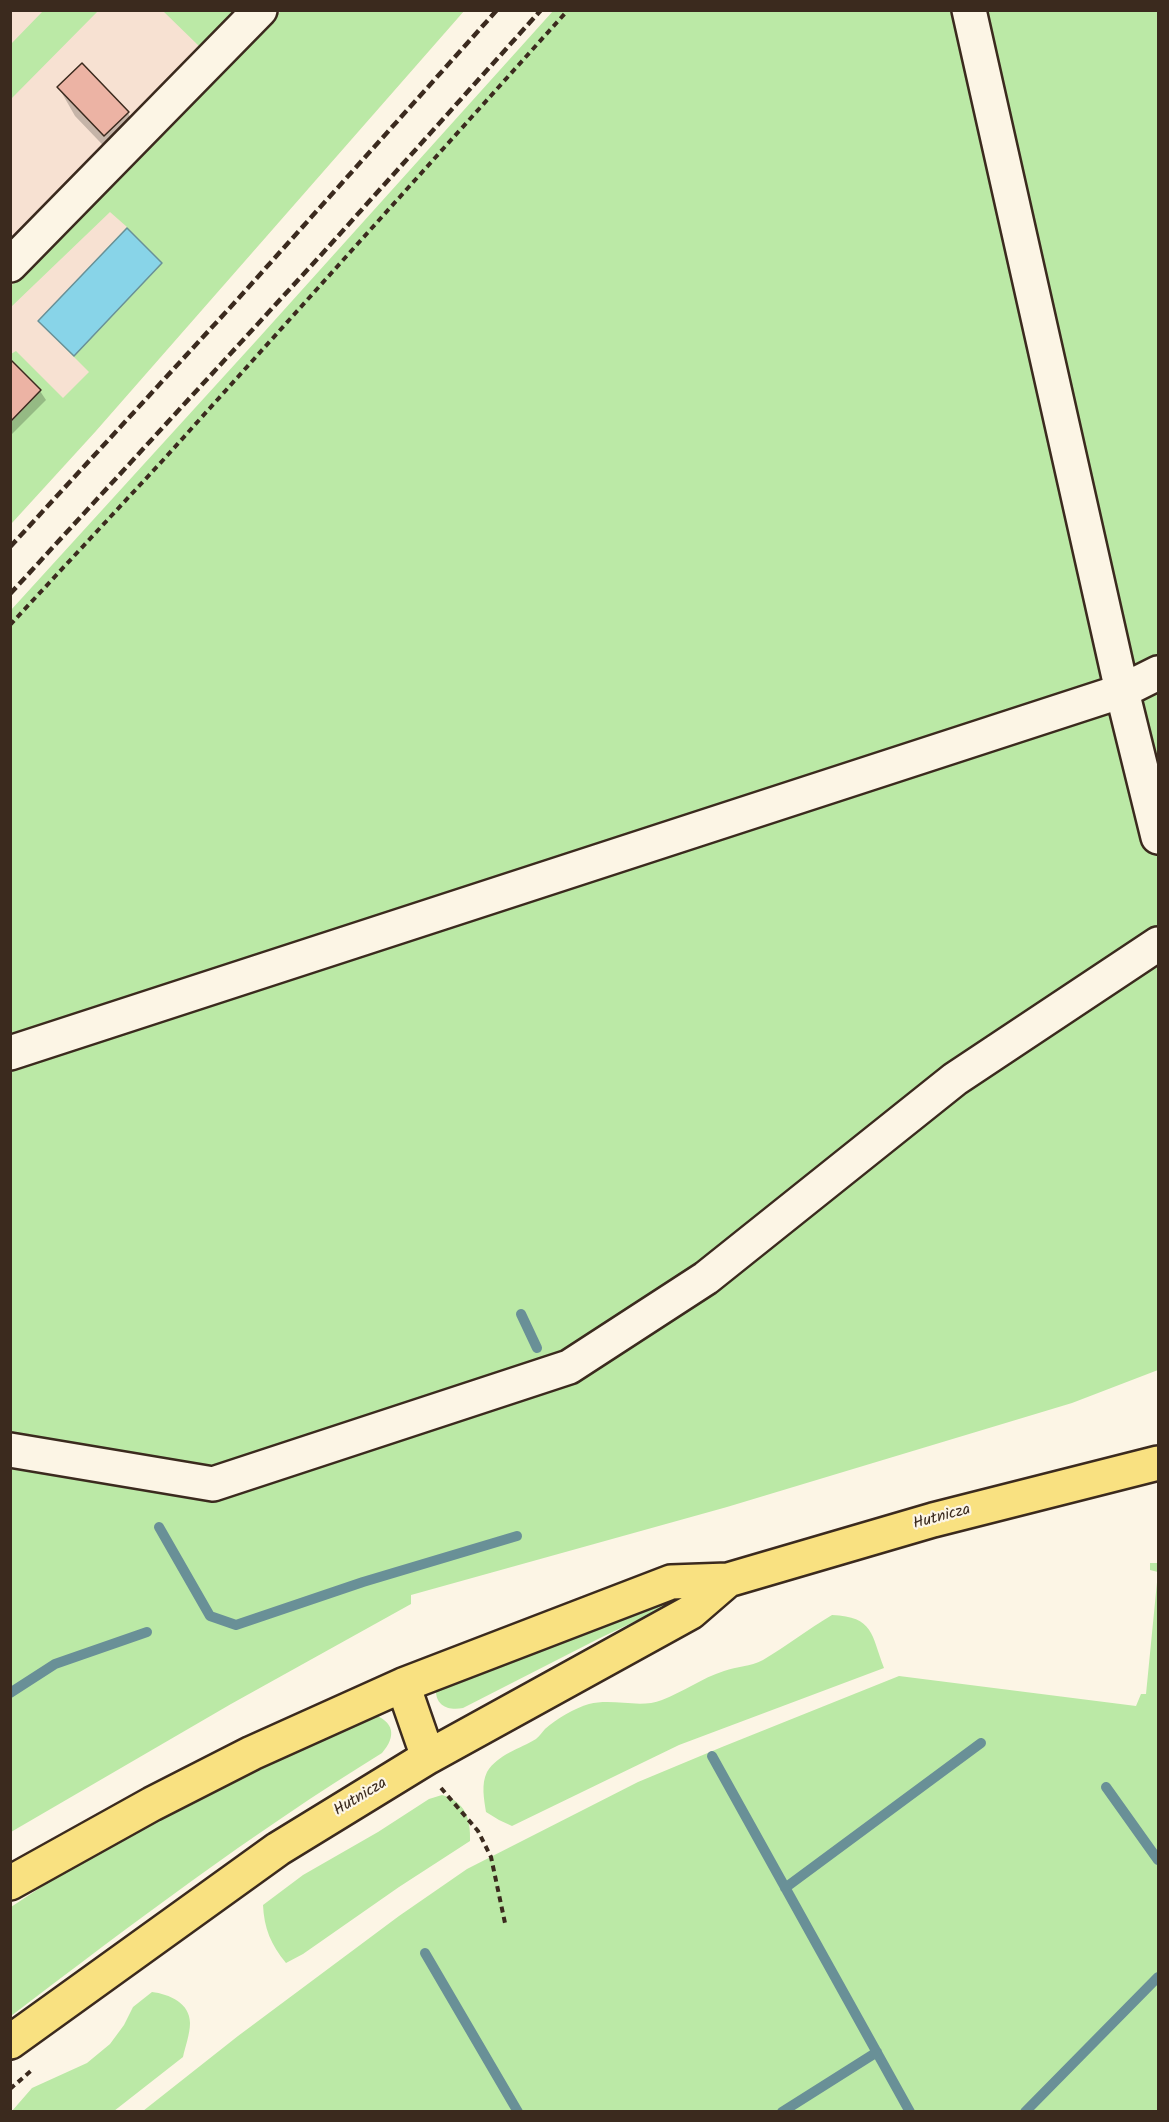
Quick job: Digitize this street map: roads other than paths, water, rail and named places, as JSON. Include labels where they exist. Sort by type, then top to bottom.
[{"type":"main road","name":"Hutnicza","points":[[10,1883],[152,1803],[252,1753],[403,1684],[671,1582],[728,1580],[933,1520],[1158,1463]]},
{"type":"main road","name":"Hutnicza","points":[[10,2042],[278,1849],[428,1757],[692,1612],[728,1580]]},
{"type":"main road","points":[[403,1684],[428,1757]]},
{"type":"lane","points":[[10,265],[260,10]]},
{"type":"lane","points":[[969,10],[1122,691],[1158,837]]},
{"type":"lane","points":[[10,1053],[1122,691],[1158,673]]},
{"type":"lane","points":[[10,1450],[213,1484],[569,1367],[706,1278],[955,1078],[1158,944]]},
{"type":"water","points":[[127,228],[162,263],[74,356],[38,321]]},
{"type":"waterway","points":[[521,1314],[537,1348]]},
{"type":"waterway","points":[[159,1527],[210,1616],[236,1625],[363,1582],[517,1536]]},
{"type":"waterway","points":[[10,1693],[55,1664],[147,1632]]},
{"type":"waterway","points":[[785,1888],[981,1743]]},
{"type":"waterway","points":[[712,1756],[910,2112]]},
{"type":"waterway","points":[[1106,1787],[1158,1860]]},
{"type":"waterway","points":[[425,1953],[518,2112]]},
{"type":"waterway","points":[[1025,2112],[1158,1977]]},
{"type":"waterway","points":[[782,2112],[877,2052]]},
{"type":"railway","points":[[10,547],[237,300],[497,10]]},
{"type":"railway","points":[[10,594],[321,255],[541,10]]}]
